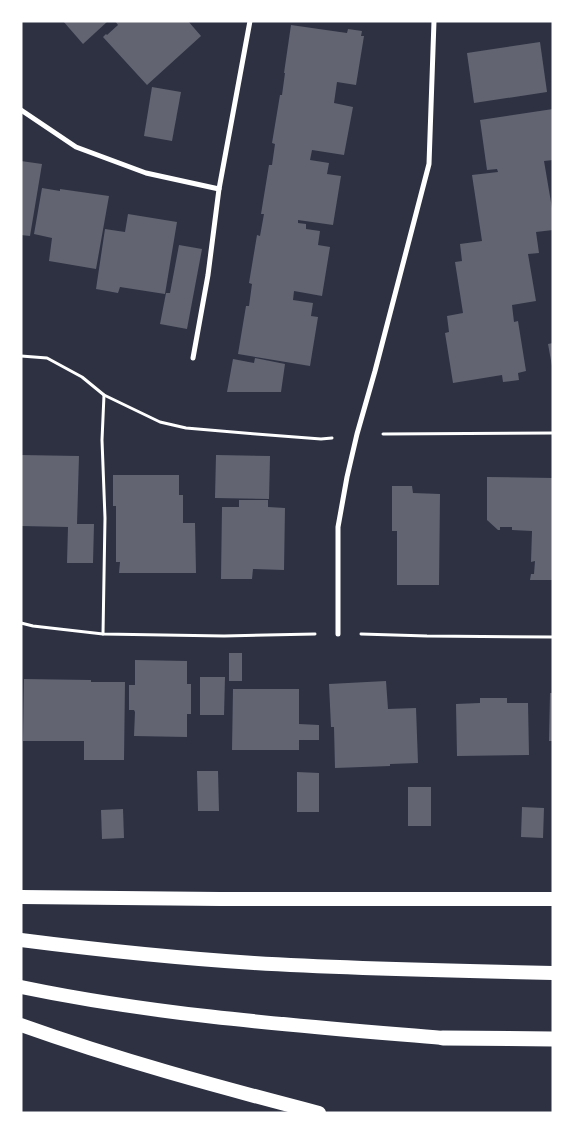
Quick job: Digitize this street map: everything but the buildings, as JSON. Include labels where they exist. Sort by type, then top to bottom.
[{"type":"highway","points":[[21,897],[553,899]]},
{"type":"highway","points":[[21,940],[111,951],[253,963],[380,969],[553,973]]},
{"type":"highway","points":[[21,987],[64,996],[163,1011],[293,1025],[444,1038],[553,1039]]},
{"type":"highway","points":[[21,1025],[154,1069],[319,1113]]},
{"type":"street","points":[[193,358],[208,275],[219,189],[250,21]]},
{"type":"street","points":[[338,634],[338,527],[347,477],[429,164],[434,21]]},
{"type":"street","points":[[21,110],[76,147],[146,173],[219,189]]},
{"type":"path","points":[[21,356],[47,358],[82,377],[104,395],[160,422],[186,428],[321,439],[357,434],[553,433]]},
{"type":"path","points":[[103,634],[105,518],[102,440],[104,395]]},
{"type":"path","points":[[21,623],[103,634],[224,636],[338,634],[553,637]]}]
